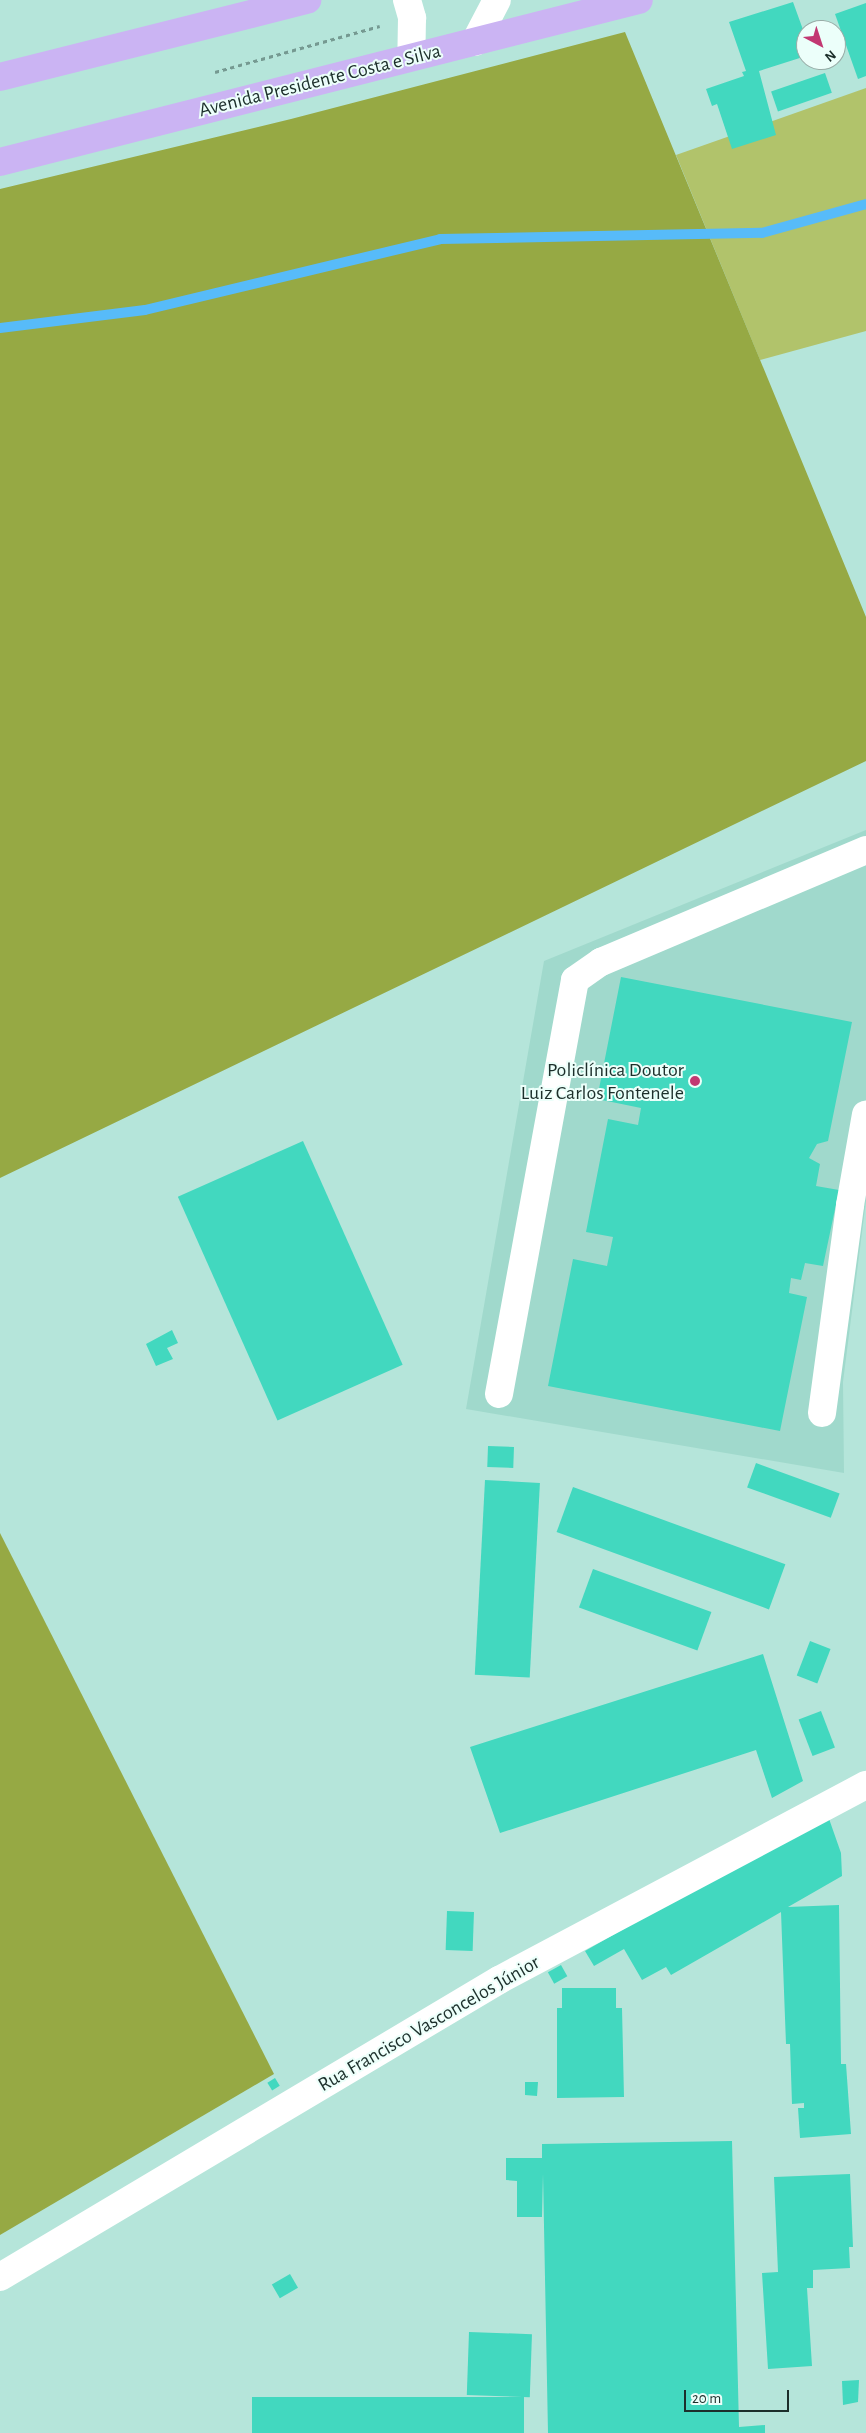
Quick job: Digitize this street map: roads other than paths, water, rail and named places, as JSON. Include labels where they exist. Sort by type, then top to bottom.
[{"type":"main road","points":[[0,76],[307,0]]},
{"type":"main road","name":"Avenida Presidente Costa e Silva","points":[[0,162],[639,0]]},
{"type":"street","points":[[407,0],[412,18],[411,58]]},
{"type":"street","points":[[475,42],[497,0]]},
{"type":"street","points":[[499,1394],[575,980],[601,962],[866,850]]},
{"type":"street","points":[[822,1413],[850,1204],[866,1114]]},
{"type":"street","name":"Rua Francisco Vasconcelos Júnior","points":[[0,2277],[499,1980],[866,1785]]},
{"type":"waterway","points":[[0,328],[145,310],[440,239],[762,233],[866,204]]},
{"type":"place","name":"Policlínica Doutor Luiz Carlos Fontenele","points":[[695,1081]]}]
